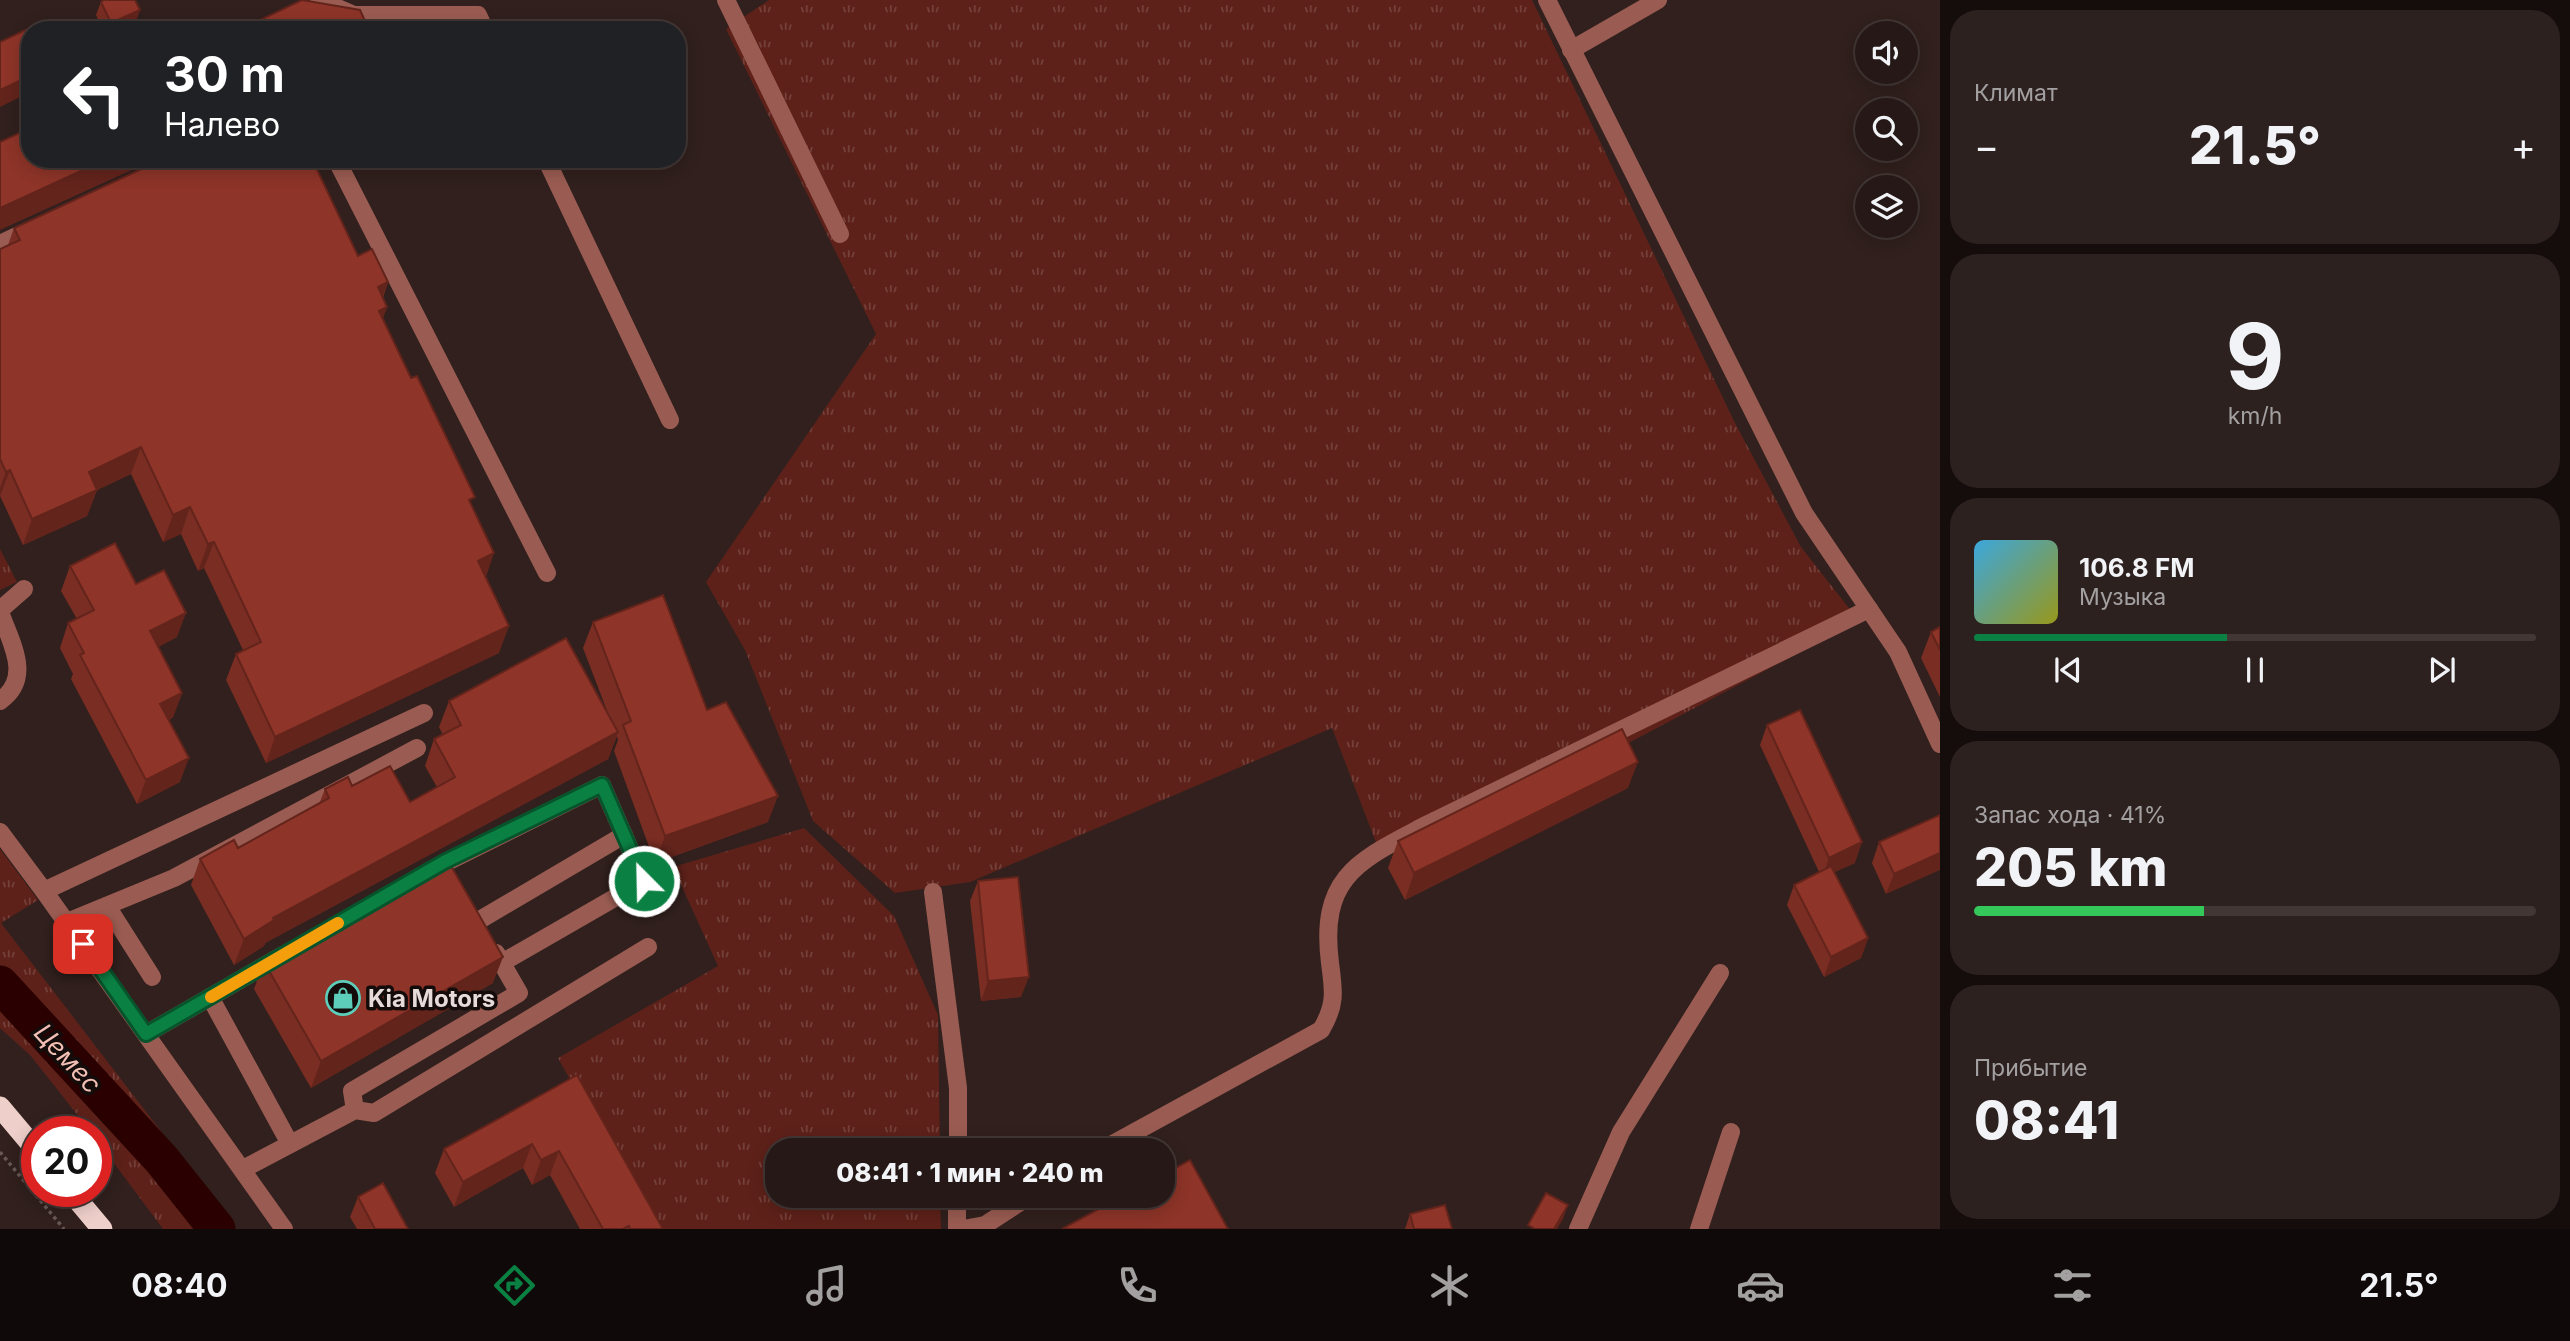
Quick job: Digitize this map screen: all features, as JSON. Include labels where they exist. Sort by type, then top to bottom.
[{"type":"highway","points":[[0,1107],[21,1132]]},
{"type":"highway","points":[[84,1207],[102,1229]]},
{"type":"street","points":[[319,0],[354,15],[478,15],[481,21]]},
{"type":"street","points":[[726,0],[841,234]]},
{"type":"street","points":[[1547,0],[1804,513],[1898,652],[1940,744]]},
{"type":"street","points":[[1571,50],[1658,0]]},
{"type":"street","points":[[341,168],[547,573]]},
{"type":"street","points":[[550,168],[670,420]]},
{"type":"street","points":[[0,244],[49,221]]},
{"type":"street","points":[[0,701],[12,693],[20,667],[0,611],[24,589]]},
{"type":"street","points":[[1124,1138],[1321,1030],[1331,1013],[1333,1001],[1327,928],[1330,907],[1338,887],[1371,855],[1428,824],[1869,609]]},
{"type":"street","points":[[44,891],[424,713]]},
{"type":"street","points":[[67,922],[174,878],[417,747]]},
{"type":"street","points":[[409,882],[447,868],[602,785],[644,881],[505,961]]},
{"type":"street","points":[[0,832],[67,922],[284,1229]]},
{"type":"street","points":[[535,1016],[475,915],[624,835]]},
{"type":"street","points":[[933,892],[958,1088],[958,1138]]},
{"type":"street","points":[[107,906],[152,977]]},
{"type":"street","points":[[146,1034],[303,943]]},
{"type":"street","points":[[243,1170],[355,1110],[374,1113],[648,947]]},
{"type":"street","points":[[1578,1229],[1621,1132],[1720,973]]},
{"type":"street","points":[[355,1110],[352,1091],[519,993]]},
{"type":"street","points":[[210,997],[290,1144]]},
{"type":"street","points":[[1699,1229],[1731,1132]]},
{"type":"street","points":[[957,1208],[957,1229]]},
{"type":"street","points":[[963,1229],[985,1225],[1011,1208]]},
{"type":"path","points":[[0,1152],[64,1229]]},
{"type":"green space","points":[[769,0],[1532,0],[1735,423],[1801,547],[1859,621],[1621,747],[1382,858],[1332,728],[970,882],[895,893],[813,821],[745,650],[706,582],[876,334],[726,29]]},
{"type":"green space","points":[[0,549],[17,582],[0,590]]},
{"type":"green space","points":[[804,828],[894,916],[938,1015],[940,1138],[765,1138],[765,1208],[940,1208],[941,1229],[654,1229],[558,1058],[718,966],[673,867]]},
{"type":"green space","points":[[0,849],[38,900],[1,923],[236,1229],[163,1229],[112,1160],[112,1116],[78,1116],[30,1055],[0,1028]]},
{"type":"building","points":[[135,0],[140,10],[110,21],[101,2]]},
{"type":"building","points":[[302,0],[360,10],[365,21],[258,21]]},
{"type":"building","points":[[21,32],[21,80],[0,90],[0,42]]},
{"type":"building","points":[[21,132],[21,168],[87,168],[0,208],[0,142]]},
{"type":"building","points":[[144,168],[316,168],[358,256],[372,249],[388,282],[378,287],[387,307],[379,311],[411,378],[417,376],[475,497],[469,500],[494,553],[478,561],[509,626],[275,737],[236,654],[261,642],[214,542],[208,544],[190,507],[173,515],[141,447],[89,472],[97,490],[32,519],[10,470],[6,472],[0,459],[0,249],[20,240],[14,228]]},
{"type":"building","points":[[115,543],[136,584],[164,570],[186,613],[150,631],[182,693],[160,704],[189,758],[146,780],[80,655],[84,653],[68,623],[94,610],[70,566]]},
{"type":"building","points":[[663,595],[707,710],[726,702],[778,796],[665,836],[623,725],[631,721],[593,622]]},
{"type":"building","points":[[1940,627],[1940,650],[1931,632]]},
{"type":"building","points":[[566,638],[618,732],[273,918],[274,920],[244,939],[200,859],[234,840],[238,848],[329,798],[325,789],[348,777],[352,786],[390,766],[410,802],[455,777],[434,739],[461,725],[449,701]]},
{"type":"building","points":[[1800,710],[1862,842],[1829,858],[1767,725]]},
{"type":"building","points":[[1622,729],[1638,762],[1414,873],[1398,841]]},
{"type":"building","points":[[1940,815],[1940,853],[1894,874],[1879,842]]},
{"type":"building","points":[[446,857],[503,957],[321,1061],[264,962]]},
{"type":"building","points":[[1831,866],[1868,938],[1831,957],[1794,885]]},
{"type":"building","points":[[1018,877],[1029,977],[988,981],[978,881]]},
{"type":"building","points":[[577,1075],[663,1229],[630,1229],[629,1226],[623,1229],[603,1229],[559,1151],[541,1160],[532,1144],[463,1182],[444,1149]]},
{"type":"building","points":[[1190,1160],[1228,1229],[1062,1229],[1100,1208],[1175,1208],[1175,1168]]},
{"type":"building","points":[[383,1183],[408,1229],[375,1229],[358,1197]]},
{"type":"building","points":[[1546,1193],[1568,1205],[1554,1229],[1535,1229],[1528,1225]]},
{"type":"building","points":[[1445,1205],[1452,1229],[1414,1229],[1410,1214]]},
{"type":"waterway","name":"Цемес","points":[[0,984],[162,1160],[217,1229]]},
{"type":"slow traffic","points":[[211,997],[338,923]]},
{"type":"place","name":"Kia Motors","points":[[343,998]]},
{"type":"route","points":[[83,944],[146,1034],[444,862],[602,785],[644,881]]}]
